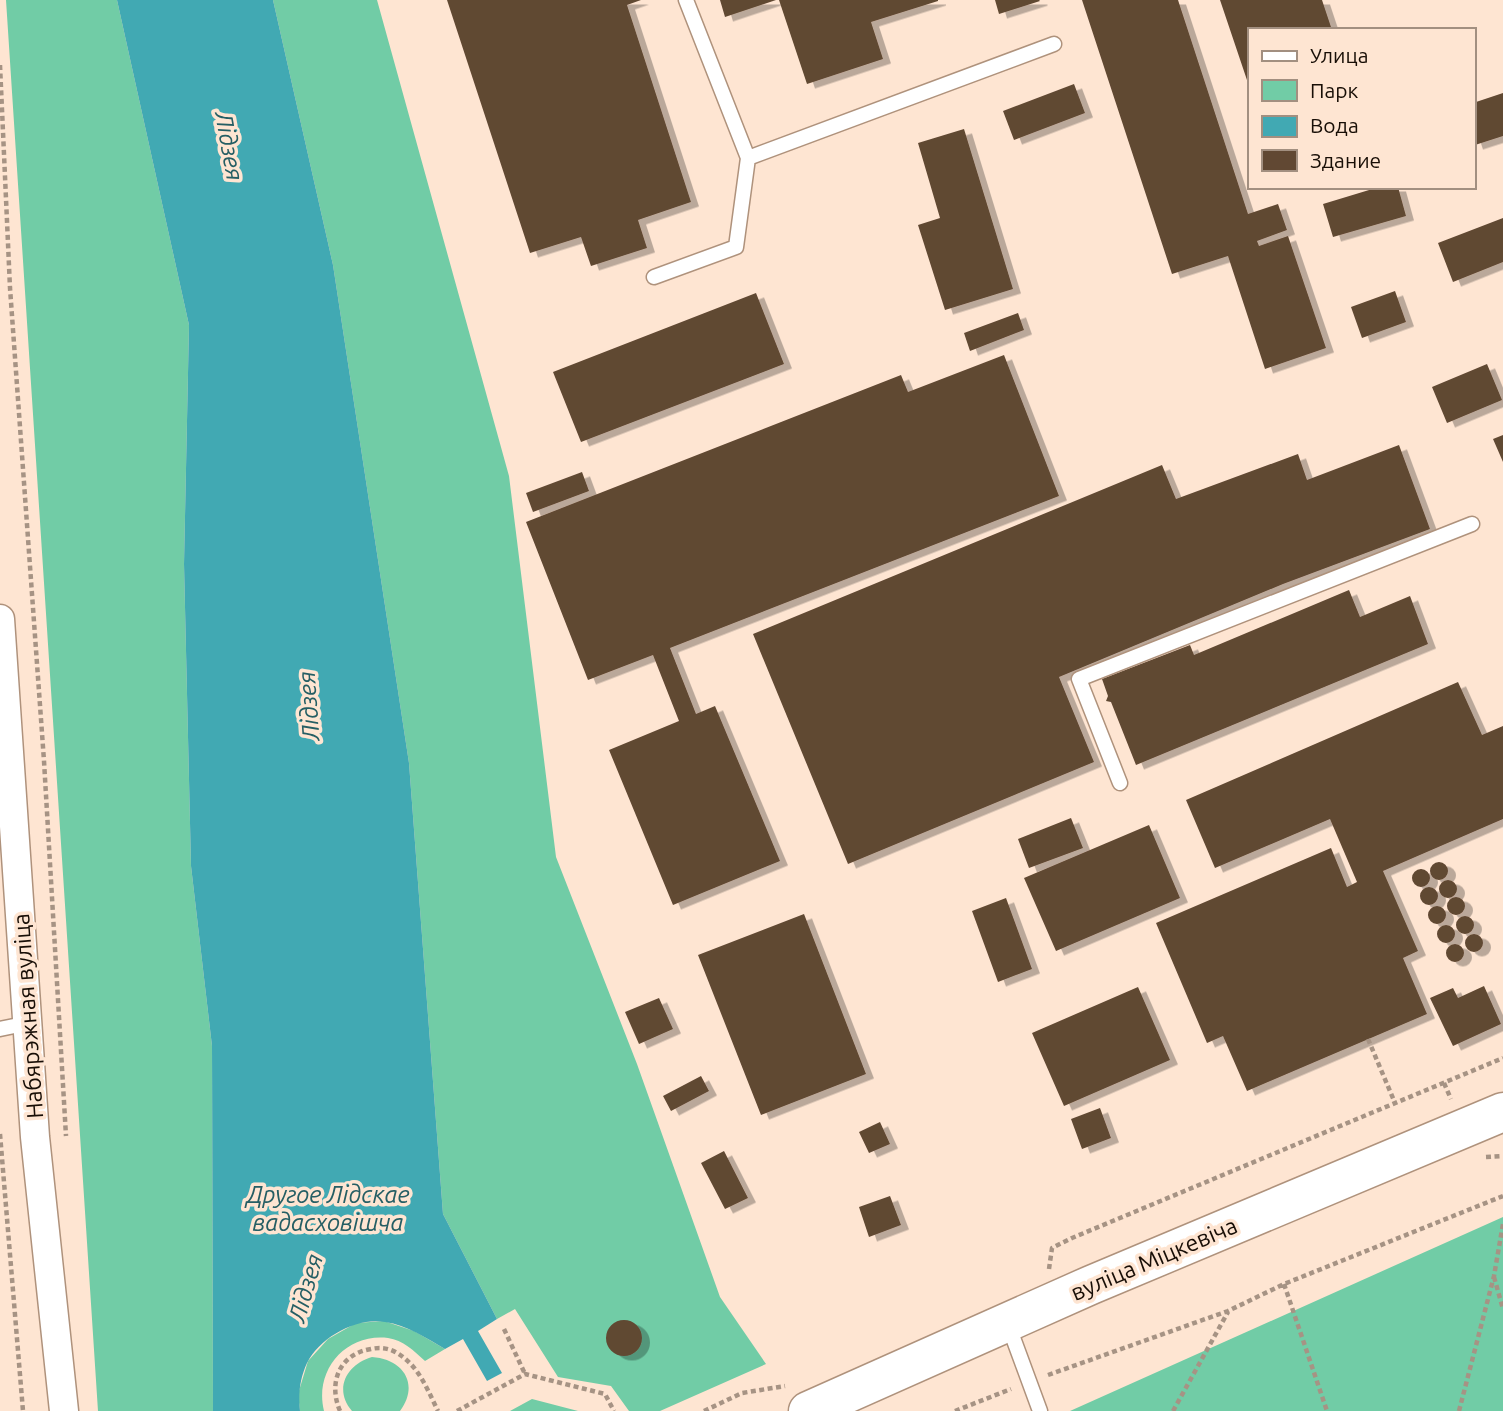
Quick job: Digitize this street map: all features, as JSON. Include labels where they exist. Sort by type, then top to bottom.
[{"type":"main road","name":"вуліца Міцкевіча","points":[[797,1398],[1008,1322],[1503,1112]]},
{"type":"street","name":"Набярэжная вуліца","points":[[0,619],[36,1138],[64,1411]]},
{"type":"lane","points":[[654,277],[736,247],[748,158],[686,0]]},
{"type":"lane","points":[[748,158],[1054,44]]},
{"type":"lane","points":[[1121,783],[1079,679],[1472,524]]},
{"type":"lane","points":[[0,1029],[29,1023]]},
{"type":"lane","points":[[1008,1322],[1040,1411]]},
{"type":"path","points":[[0,65],[9,288],[44,761],[66,1141]]},
{"type":"path","points":[[1368,1039],[1395,1103]]},
{"type":"path","points":[[1048,1275],[1052,1248],[1503,1058]]},
{"type":"path","points":[[0,1134],[23,1411]]},
{"type":"path","points":[[955,1411],[1228,1311],[1284,1284],[1503,1196]]},
{"type":"path","points":[[1459,1411],[1494,1276],[1503,1224]]},
{"type":"path","points":[[1494,1276],[1503,1309]]},
{"type":"path","points":[[1284,1284],[1326,1411]]},
{"type":"path","points":[[1173,1411],[1228,1311]]},
{"type":"path","points":[[504,1329],[525,1374]]},
{"type":"path","points":[[340,1411],[335,1401],[334,1385],[344,1362],[355,1352],[380,1347],[395,1352],[419,1373],[438,1411]]},
{"type":"path","points":[[457,1411],[525,1374],[605,1394],[614,1411]]},
{"type":"path","points":[[704,1411],[742,1393],[797,1398]]},
{"type":"green space","points":[[6,0],[117,0],[189,325],[184,564],[191,866],[212,1046],[213,1411],[98,1411]]},
{"type":"green space","points":[[273,0],[377,0],[509,476],[556,857],[637,1064],[720,1297],[766,1364],[660,1411],[629,1411],[611,1386],[558,1377],[515,1309],[497,1319],[443,1214],[409,763],[333,265]]},
{"type":"green space","points":[[1503,1217],[1503,1411],[1070,1411]]},
{"type":"green space","points":[[384,1321],[414,1331],[445,1349],[425,1361],[408,1346],[393,1339],[372,1338],[358,1342],[346,1348],[329,1369],[322,1396],[324,1411],[300,1411],[298,1394],[308,1361],[328,1339],[356,1323]]},
{"type":"green space","points":[[372,1357],[392,1362],[405,1375],[408,1391],[400,1411],[352,1411],[346,1403],[343,1386],[346,1378],[356,1365]]},
{"type":"green space","points":[[532,1399],[578,1411],[510,1411]]},
{"type":"water","name":"Другое Лідскае вадасховішча","points":[[117,0],[273,0],[333,265],[409,763],[443,1214],[497,1319],[478,1331],[502,1373],[487,1381],[463,1339],[445,1349],[401,1326],[374,1321],[340,1331],[313,1354],[301,1380],[300,1411],[213,1411],[212,1046],[191,866],[184,564],[189,325]]},
{"type":"building","points":[[447,0],[641,0],[627,5],[691,202],[638,220],[647,248],[591,266],[581,237],[530,253]]},
{"type":"building","points":[[720,0],[776,0],[725,17]]},
{"type":"building","points":[[779,0],[938,1],[871,22],[883,59],[807,84]]},
{"type":"building","points":[[995,0],[1039,0],[1040,1],[999,14]]},
{"type":"building","points":[[1082,0],[1178,0],[1248,214],[1278,204],[1287,230],[1257,241],[1259,246],[1288,236],[1326,348],[1265,369],[1228,256],[1172,274]]},
{"type":"building","points":[[1220,0],[1322,0],[1331,28],[1248,28],[1248,83]]},
{"type":"building","points":[[1074,84],[1085,113],[1014,140],[1003,111]]},
{"type":"building","points":[[1503,93],[1503,136],[1475,145],[1475,102]]},
{"type":"building","points":[[964,129],[1013,289],[945,310],[918,225],[940,218],[918,143]]},
{"type":"building","points":[[1372,189],[1399,189],[1406,216],[1333,237],[1323,204]]},
{"type":"building","points":[[1503,218],[1503,262],[1453,282],[1438,243]]},
{"type":"building","points":[[1395,291],[1406,322],[1362,338],[1351,307]]},
{"type":"building","points":[[756,293],[784,364],[581,442],[553,372]]},
{"type":"building","points":[[1018,313],[1024,330],[970,351],[964,333]]},
{"type":"building","points":[[1004,355],[1059,496],[670,648],[696,714],[715,706],[780,861],[673,905],[609,750],[679,721],[653,655],[588,680],[526,522],[901,375],[908,392]]},
{"type":"building","points":[[1487,364],[1502,400],[1447,423],[1432,387]]},
{"type":"building","points":[[1503,435],[1503,462],[1493,439]]},
{"type":"building","points":[[1399,445],[1430,529],[1283,584],[1059,677],[1094,762],[848,864],[753,634],[1162,465],[1176,499],[1298,454],[1307,480]]},
{"type":"building","points":[[582,472],[589,491],[533,512],[526,493]]},
{"type":"building","points":[[1349,590],[1360,617],[1410,596],[1428,644],[1136,765],[1111,702],[1106,701],[1108,696],[1102,679],[1190,645],[1194,655]]},
{"type":"building","points":[[1458,682],[1482,735],[1503,726],[1503,819],[1383,871],[1418,951],[1403,958],[1427,1014],[1247,1091],[1223,1036],[1207,1043],[1156,923],[1331,848],[1347,887],[1357,882],[1330,819],[1215,868],[1186,800]]},
{"type":"building","points":[[1071,818],[1083,848],[1029,868],[1018,839]]},
{"type":"building","points":[[1149,825],[1180,898],[1056,951],[1024,878]]},
{"type":"building","points":[[1439,862],[1445,865],[1448,871],[1445,877],[1439,880],[1433,877],[1430,871],[1433,865]]},
{"type":"building","points":[[1421,869],[1427,872],[1430,878],[1427,884],[1421,887],[1415,884],[1412,878],[1415,872]]},
{"type":"building","points":[[1448,880],[1454,883],[1457,889],[1454,895],[1448,898],[1442,895],[1439,889],[1442,883]]},
{"type":"building","points":[[1429,887],[1435,890],[1438,896],[1435,902],[1429,905],[1423,902],[1420,896],[1423,890]]},
{"type":"building","points":[[1456,897],[1462,900],[1465,906],[1462,912],[1456,915],[1450,912],[1447,906],[1450,900]]},
{"type":"building","points":[[1006,898],[1032,969],[998,982],[972,911]]},
{"type":"building","points":[[1437,906],[1443,909],[1446,915],[1443,921],[1437,924],[1431,921],[1428,915],[1431,909]]},
{"type":"building","points":[[804,914],[866,1074],[761,1115],[698,955]]},
{"type":"building","points":[[1465,916],[1471,919],[1474,925],[1471,931],[1465,934],[1459,931],[1456,925],[1459,919]]},
{"type":"building","points":[[1446,925],[1452,928],[1455,934],[1452,940],[1446,943],[1440,940],[1437,934],[1440,928]]},
{"type":"building","points":[[1474,934],[1480,937],[1483,943],[1480,949],[1474,952],[1468,949],[1465,943],[1468,937]]},
{"type":"building","points":[[1455,944],[1461,947],[1464,953],[1461,959],[1455,962],[1449,959],[1446,953],[1449,947]]},
{"type":"building","points":[[1484,986],[1501,1024],[1453,1046],[1430,998],[1453,988],[1458,998]]},
{"type":"building","points":[[1138,987],[1170,1060],[1064,1106],[1032,1033]]},
{"type":"building","points":[[659,998],[673,1029],[639,1044],[625,1012]]},
{"type":"building","points":[[701,1076],[709,1091],[671,1111],[663,1096]]},
{"type":"building","points":[[1100,1108],[1111,1138],[1082,1149],[1071,1119]]},
{"type":"building","points":[[880,1122],[890,1144],[869,1153],[859,1132]]},
{"type":"building","points":[[724,1151],[748,1198],[725,1209],[701,1163]]},
{"type":"building","points":[[890,1196],[901,1225],[869,1237],[859,1207]]},
{"type":"building","points":[[624,1320],[637,1325],[642,1338],[637,1351],[624,1356],[611,1351],[606,1338],[611,1325]]},
{"type":"water label","name":"Лідзея","points":[[229,146]]},
{"type":"water label","name":"Лідзея","points":[[309,706]]},
{"type":"water label","name":"Лідзея","points":[[306,1288]]}]
